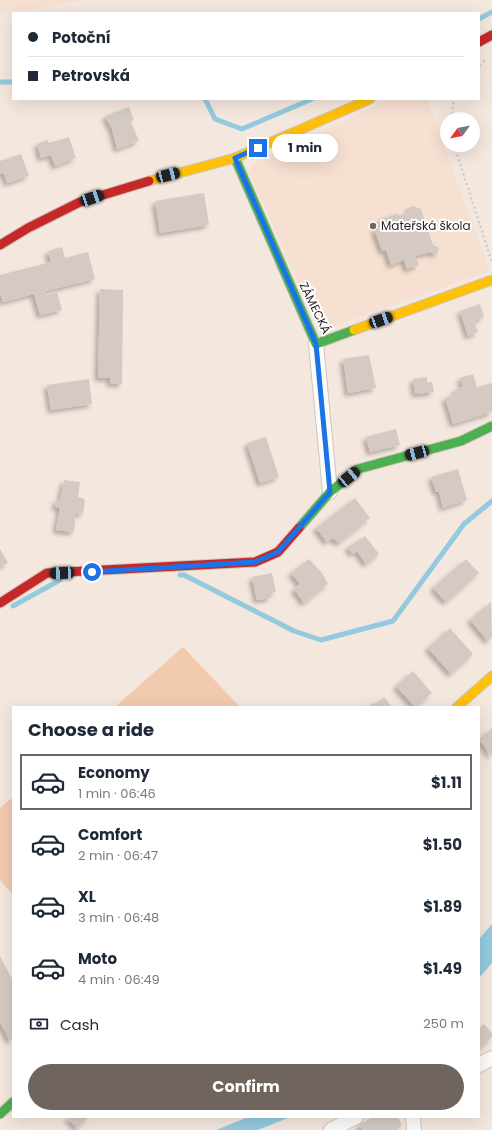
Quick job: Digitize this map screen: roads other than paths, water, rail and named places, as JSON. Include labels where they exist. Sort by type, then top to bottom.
[{"type":"street","points":[[480,41],[492,35]]},
{"type":"street","points":[[0,245],[28,228],[80,202],[130,186],[235,158],[368,100]]},
{"type":"street","name":"ZÁMECKÁ","points":[[235,158],[316,344],[492,280]]},
{"type":"street","points":[[316,344],[330,492]]},
{"type":"street","points":[[0,603],[47,573],[255,562],[278,552],[330,492],[358,469],[461,441],[492,426]]},
{"type":"street","points":[[458,706],[492,676]]},
{"type":"street","points":[[480,1064],[492,1058]]},
{"type":"street","points":[[0,1114],[12,1103]]},
{"type":"street","points":[[331,1130],[354,1118]]},
{"type":"street","points":[[413,1118],[414,1130]]},
{"type":"water","points":[[492,924],[492,963],[480,977],[480,938]]},
{"type":"water","points":[[246,1118],[288,1118],[258,1130],[216,1130]]},
{"type":"waterway","points":[[480,18],[492,12]]},
{"type":"waterway","points":[[0,82],[12,82]]},
{"type":"waterway","points":[[206,100],[215,119],[242,129],[310,100]]},
{"type":"waterway","points":[[180,575],[184,575],[294,631],[321,640],[393,621],[464,524],[492,501]]},
{"type":"waterway","points":[[13,606],[60,580]]},
{"type":"place","name":"Mateřská škola","points":[[373,226]]}]
